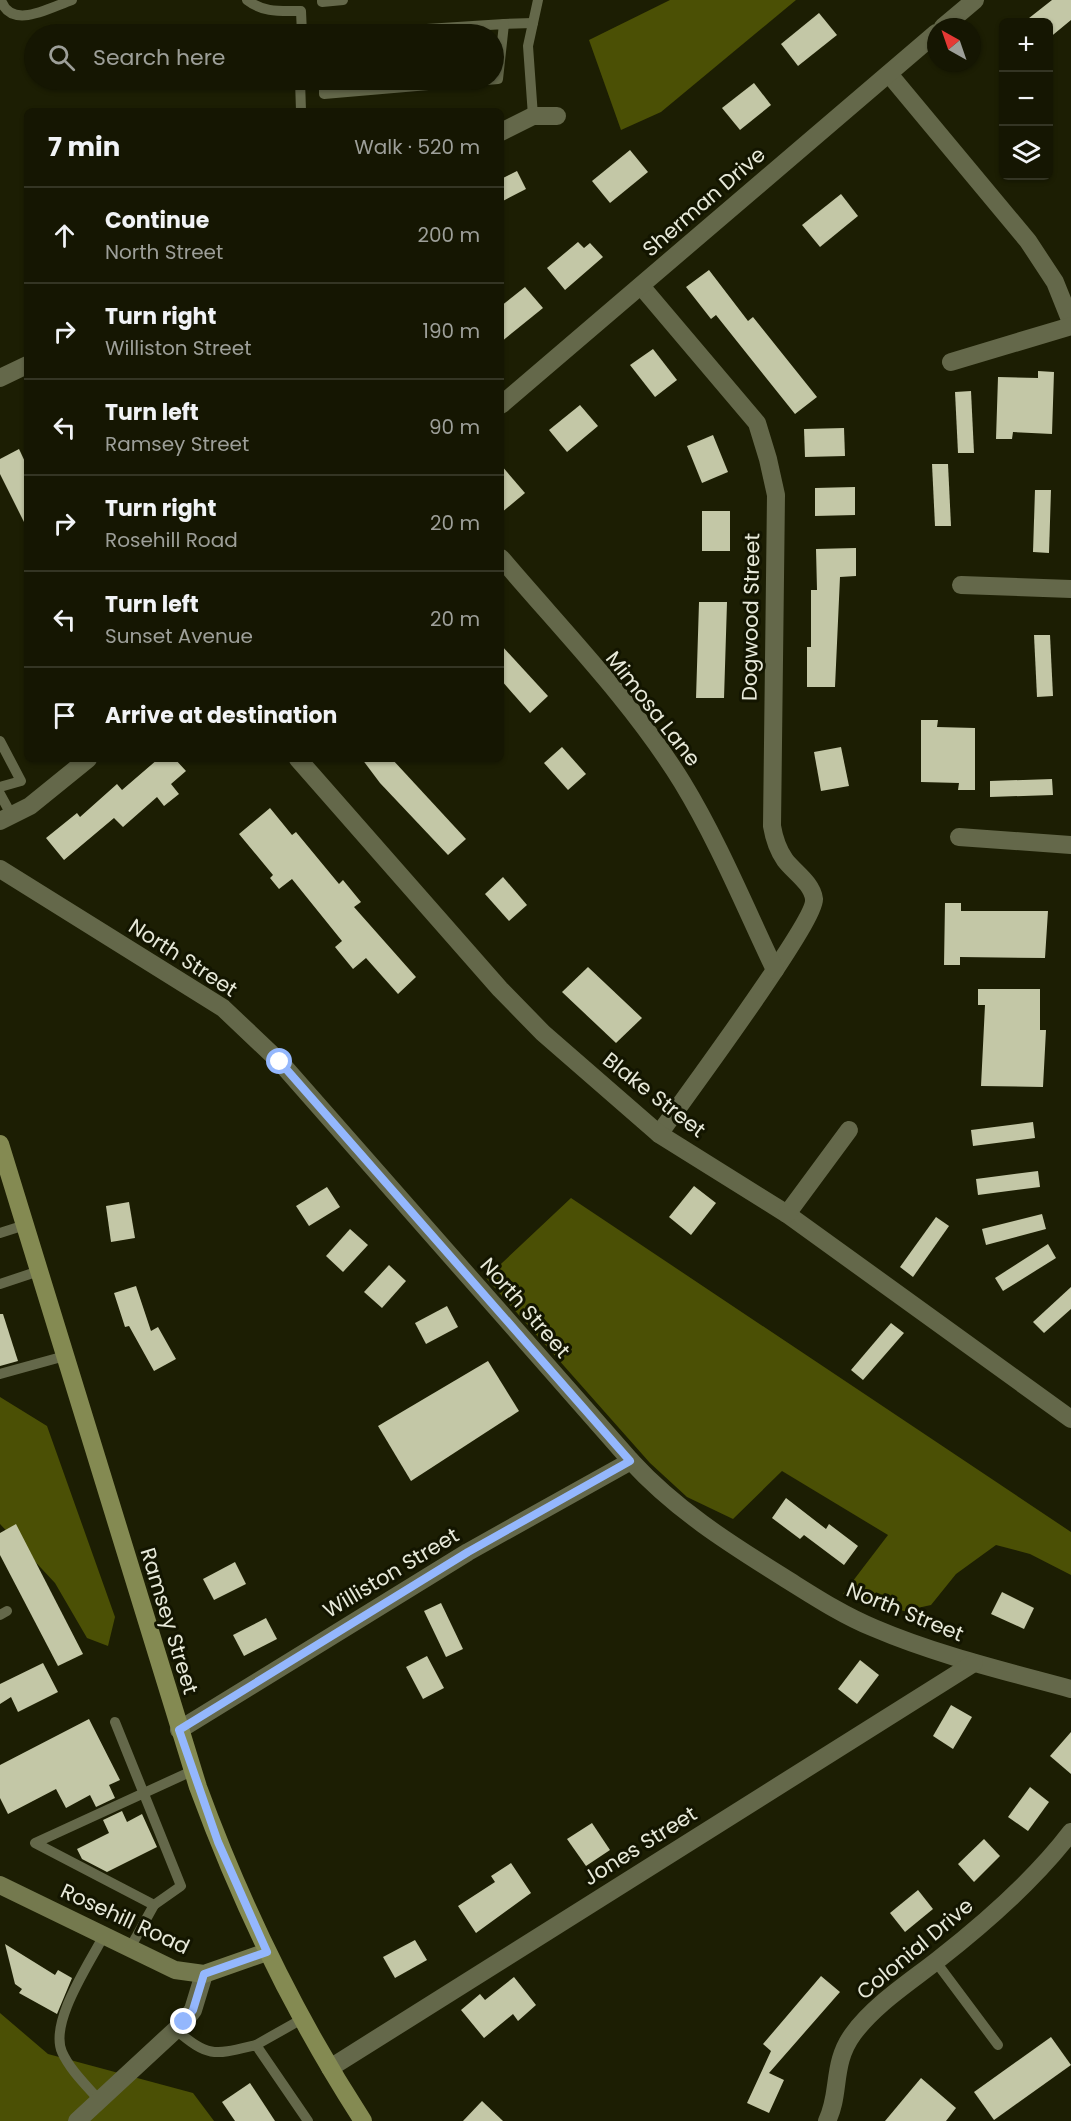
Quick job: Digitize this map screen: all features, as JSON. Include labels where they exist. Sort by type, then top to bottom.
[{"type":"main road","name":"Ramsey Street","points":[[0,1145],[5,1178],[25,1225],[179,1730],[218,1842],[267,1952],[302,2019],[363,2121]]},
{"type":"main road","name":"Rosehill Road","points":[[0,1885],[175,1970],[204,1974],[267,1952]]},
{"type":"street","points":[[954,18],[975,0]]},
{"type":"street","name":"Sherman Drive","points":[[504,402],[927,41]]},
{"type":"street","points":[[889,74],[1028,241],[1055,282],[1071,324],[951,362]]},
{"type":"street","points":[[504,130],[533,116],[557,116]]},
{"type":"street","name":"Dogwood Street","points":[[641,286],[757,423],[776,495],[772,826],[779,850],[813,891],[814,903],[810,915],[775,970],[659,1134]]},
{"type":"street","points":[[0,378],[24,370]]},
{"type":"street","name":"Mimosa Lane","points":[[504,562],[622,701],[682,781],[706,824],[775,970]]},
{"type":"street","points":[[961,585],[1071,589]]},
{"type":"street","points":[[6,818],[49,792],[84,762]]},
{"type":"street","name":"Blake Street","points":[[301,762],[500,989],[543,1033],[659,1134],[787,1214],[1071,1419]]},
{"type":"street","points":[[959,837],[1071,844]]},
{"type":"street","name":"North Street","points":[[0,869],[223,1008],[242,1024],[280,1062],[658,1491],[709,1530],[830,1606],[874,1628],[974,1663],[1071,1689]]},
{"type":"street","points":[[787,1214],[849,1130]]},
{"type":"street","name":"Williston Street","points":[[179,1730],[468,1552],[630,1461]]},
{"type":"street","name":"Jones Street","points":[[330,2068],[974,1663]]},
{"type":"street","name":"Colonial Drive","points":[[827,2121],[832,2111],[840,2056],[852,2035],[880,2006],[973,1933],[1071,1832]]},
{"type":"street","points":[[77,2121],[176,2030],[193,2010],[204,1974]]},
{"type":"lane","points":[[2,0],[10,14],[20,17],[72,0]]},
{"type":"lane","points":[[247,0],[257,7],[270,11],[300,6],[301,24]]},
{"type":"lane","points":[[322,0],[322,2],[343,0]]},
{"type":"lane","points":[[533,116],[528,46],[538,0]]},
{"type":"lane","points":[[504,24],[533,23]]},
{"type":"lane","points":[[301,90],[302,108]]},
{"type":"lane","points":[[324,90],[324,94],[374,90]]},
{"type":"lane","points":[[0,741],[21,781],[0,787]]},
{"type":"lane","points":[[0,794],[6,818]]},
{"type":"lane","points":[[0,1233],[25,1225]]},
{"type":"lane","points":[[0,1284],[39,1271]]},
{"type":"lane","points":[[0,1374],[65,1356]]},
{"type":"lane","points":[[115,1722],[181,1886],[153,1905],[130,1948]]},
{"type":"lane","points":[[153,1905],[35,1843],[192,1771]]},
{"type":"lane","points":[[99,2100],[69,2063],[58,2040],[60,2022],[104,1935]]},
{"type":"lane","points":[[936,1962],[998,2045]]},
{"type":"lane","points":[[176,2030],[200,2051],[225,2052],[256,2045],[302,2019]]},
{"type":"lane","points":[[256,2045],[308,2121]]},
{"type":"shaded area","points":[[670,0],[796,0],[661,112],[621,130],[589,40]]},
{"type":"shaded area","points":[[571,1198],[1071,1532],[1071,1575],[1030,1554],[996,1545],[956,1574],[931,1605],[904,1611],[843,1594],[888,1535],[782,1471],[733,1519],[687,1497],[650,1463],[486,1278]]},
{"type":"shaded area","points":[[0,1397],[47,1426],[115,1617],[108,1646],[87,1638],[55,1583],[0,1524]]},
{"type":"shaded area","points":[[0,2013],[48,2054],[193,2093],[214,2121],[0,2121]]},
{"type":"building","points":[[1052,0],[1071,0],[1071,20],[1053,35],[1053,18],[1029,18]]},
{"type":"building","points":[[819,13],[837,35],[798,66],[781,44]]},
{"type":"building","points":[[754,83],[771,105],[740,130],[722,108]]},
{"type":"building","points":[[630,150],[648,172],[610,203],[592,181]]},
{"type":"building","points":[[517,171],[526,189],[504,200],[504,178]]},
{"type":"building","points":[[841,194],[858,216],[820,247],[802,225]]},
{"type":"building","points":[[578,242],[584,248],[590,243],[603,257],[565,290],[547,268]]},
{"type":"building","points":[[709,270],[748,321],[753,317],[817,397],[795,414],[716,315],[711,319],[686,287]]},
{"type":"building","points":[[525,287],[543,308],[504,340],[504,304]]},
{"type":"building","points":[[653,349],[677,380],[655,397],[630,365]]},
{"type":"building","points":[[1038,371],[1054,372],[1052,434],[1013,432],[1012,439],[996,439],[998,377],[1038,378]]},
{"type":"building","points":[[971,391],[974,453],[958,453],[955,392]]},
{"type":"building","points":[[580,405],[598,426],[567,452],[549,430]]},
{"type":"building","points":[[844,428],[845,456],[805,457],[804,429]]},
{"type":"building","points":[[713,435],[728,472],[702,483],[687,446]]},
{"type":"building","points":[[19,449],[24,460],[24,522],[0,474],[0,459]]},
{"type":"building","points":[[932,464],[948,464],[951,526],[935,526]]},
{"type":"building","points":[[504,468],[525,493],[504,510]]},
{"type":"building","points":[[855,487],[855,515],[815,516],[815,488]]},
{"type":"building","points":[[1035,490],[1051,490],[1049,553],[1033,552]]},
{"type":"building","points":[[702,511],[730,511],[730,551],[702,551]]},
{"type":"building","points":[[856,548],[856,576],[840,577],[835,687],[807,687],[807,647],[811,647],[811,590],[817,590],[816,549]]},
{"type":"building","points":[[699,602],[727,602],[724,698],[696,698]]},
{"type":"building","points":[[1034,635],[1050,635],[1053,696],[1037,697]]},
{"type":"building","points":[[504,648],[548,696],[530,713],[504,683]]},
{"type":"building","points":[[921,720],[938,720],[937,727],[975,728],[975,790],[958,790],[959,783],[921,782]]},
{"type":"building","points":[[562,747],[586,774],[568,790],[544,763]]},
{"type":"building","points":[[841,747],[849,786],[821,791],[814,752]]},
{"type":"building","points":[[155,762],[178,762],[186,771],[171,784],[179,794],[164,806],[157,797],[123,827],[114,818],[64,860],[46,838],[77,813],[80,817],[117,784],[122,790]]},
{"type":"building","points":[[364,762],[395,762],[466,839],[448,855],[380,783]]},
{"type":"building","points":[[1052,779],[1053,795],[990,797],[990,781]]},
{"type":"building","points":[[270,808],[292,835],[296,832],[339,884],[343,880],[361,902],[354,907],[416,977],[398,994],[366,958],[353,969],[335,947],[342,941],[292,879],[279,889],[270,878],[273,875],[239,834]]},
{"type":"building","points":[[503,877],[527,905],[509,921],[485,894]]},
{"type":"building","points":[[945,903],[961,903],[961,911],[1048,911],[1045,958],[960,957],[960,965],[944,965]]},
{"type":"building","points":[[588,967],[642,1018],[616,1043],[562,992]]},
{"type":"building","points":[[978,989],[1040,989],[1040,1030],[1046,1030],[1043,1087],[981,1086],[985,1005],[978,1005]]},
{"type":"building","points":[[1033,1122],[1035,1138],[973,1146],[971,1130]]},
{"type":"building","points":[[1038,1171],[1040,1187],[978,1195],[976,1179]]},
{"type":"building","points":[[694,1186],[716,1203],[691,1235],[669,1217]]},
{"type":"building","points":[[327,1187],[340,1207],[309,1226],[296,1206]]},
{"type":"building","points":[[129,1202],[135,1238],[111,1242],[106,1206]]},
{"type":"building","points":[[1042,1214],[1046,1229],[986,1245],[982,1229]]},
{"type":"building","points":[[936,1217],[949,1226],[913,1277],[900,1267]]},
{"type":"building","points":[[350,1229],[368,1245],[343,1272],[326,1256]]},
{"type":"building","points":[[1048,1244],[1056,1258],[1003,1291],[995,1278]]},
{"type":"building","points":[[389,1265],[406,1281],[382,1308],[364,1292]]},
{"type":"building","points":[[136,1286],[151,1331],[158,1327],[176,1359],[154,1371],[129,1326],[125,1327],[114,1293]]},
{"type":"building","points":[[1071,1287],[1071,1309],[1044,1333],[1033,1322]]},
{"type":"building","points":[[447,1306],[458,1327],[426,1344],[415,1323]]},
{"type":"building","points":[[0,1314],[3,1314],[18,1361],[0,1366]]},
{"type":"building","points":[[891,1323],[904,1333],[863,1380],[851,1370]]},
{"type":"building","points":[[488,1361],[519,1411],[411,1481],[378,1426]]},
{"type":"building","points":[[786,1498],[826,1529],[829,1524],[858,1546],[844,1565],[804,1535],[800,1539],[772,1518]]},
{"type":"building","points":[[16,1524],[83,1654],[58,1666],[0,1555],[0,1533]]},
{"type":"building","points":[[235,1562],[246,1584],[214,1600],[203,1579]]},
{"type":"building","points":[[1002,1592],[1034,1608],[1024,1629],[991,1614]]},
{"type":"building","points":[[441,1603],[463,1649],[446,1657],[424,1611]]},
{"type":"building","points":[[266,1618],[277,1639],[244,1656],[233,1635]]},
{"type":"building","points":[[427,1656],[444,1688],[423,1699],[406,1667]]},
{"type":"building","points":[[860,1660],[879,1675],[857,1704],[838,1689]]},
{"type":"building","points":[[43,1663],[58,1692],[18,1712],[11,1697],[0,1704],[0,1684]]},
{"type":"building","points":[[951,1705],[972,1717],[953,1749],[933,1736]]},
{"type":"building","points":[[89,1719],[120,1780],[109,1785],[115,1798],[96,1807],[90,1795],[66,1808],[56,1789],[8,1814],[0,1798],[0,1765]]},
{"type":"building","points":[[1071,1732],[1071,1774],[1050,1756]]},
{"type":"building","points":[[1030,1787],[1049,1802],[1028,1831],[1008,1817]]},
{"type":"building","points":[[122,1811],[127,1822],[142,1814],[157,1847],[107,1872],[82,1859],[77,1849],[109,1833],[103,1820]]},
{"type":"building","points":[[592,1823],[610,1850],[586,1866],[567,1839]]},
{"type":"building","points":[[984,1839],[1000,1856],[974,1882],[958,1864]]},
{"type":"building","points":[[511,1863],[531,1893],[476,1933],[458,1906],[495,1882],[491,1876]]},
{"type":"building","points":[[918,1890],[933,1909],[905,1932],[890,1913]]},
{"type":"building","points":[[415,1940],[427,1960],[395,1978],[383,1957]]},
{"type":"building","points":[[5,1944],[55,1975],[58,1970],[72,1978],[57,2014],[19,1993],[22,1989],[15,1984]]},
{"type":"building","points":[[821,1976],[840,1992],[769,2073],[784,2080],[769,2113],[747,2103],[771,2051],[763,2044]]},
{"type":"building","points":[[514,1977],[536,2005],[518,2021],[513,2014],[484,2038],[461,2010],[480,1994],[485,2000]]},
{"type":"building","points":[[1051,2037],[1071,2065],[994,2120],[974,2092]]},
{"type":"building","points":[[921,2078],[956,2108],[946,2121],[885,2121]]},
{"type":"building","points":[[250,2083],[275,2121],[235,2121],[222,2102]]},
{"type":"building","points":[[482,2101],[503,2121],[463,2121]]},
{"type":"route","points":[[184,2022],[193,2010],[204,1974],[217,1972],[267,1952],[218,1842],[179,1730],[468,1552],[630,1461],[280,1062]]}]
